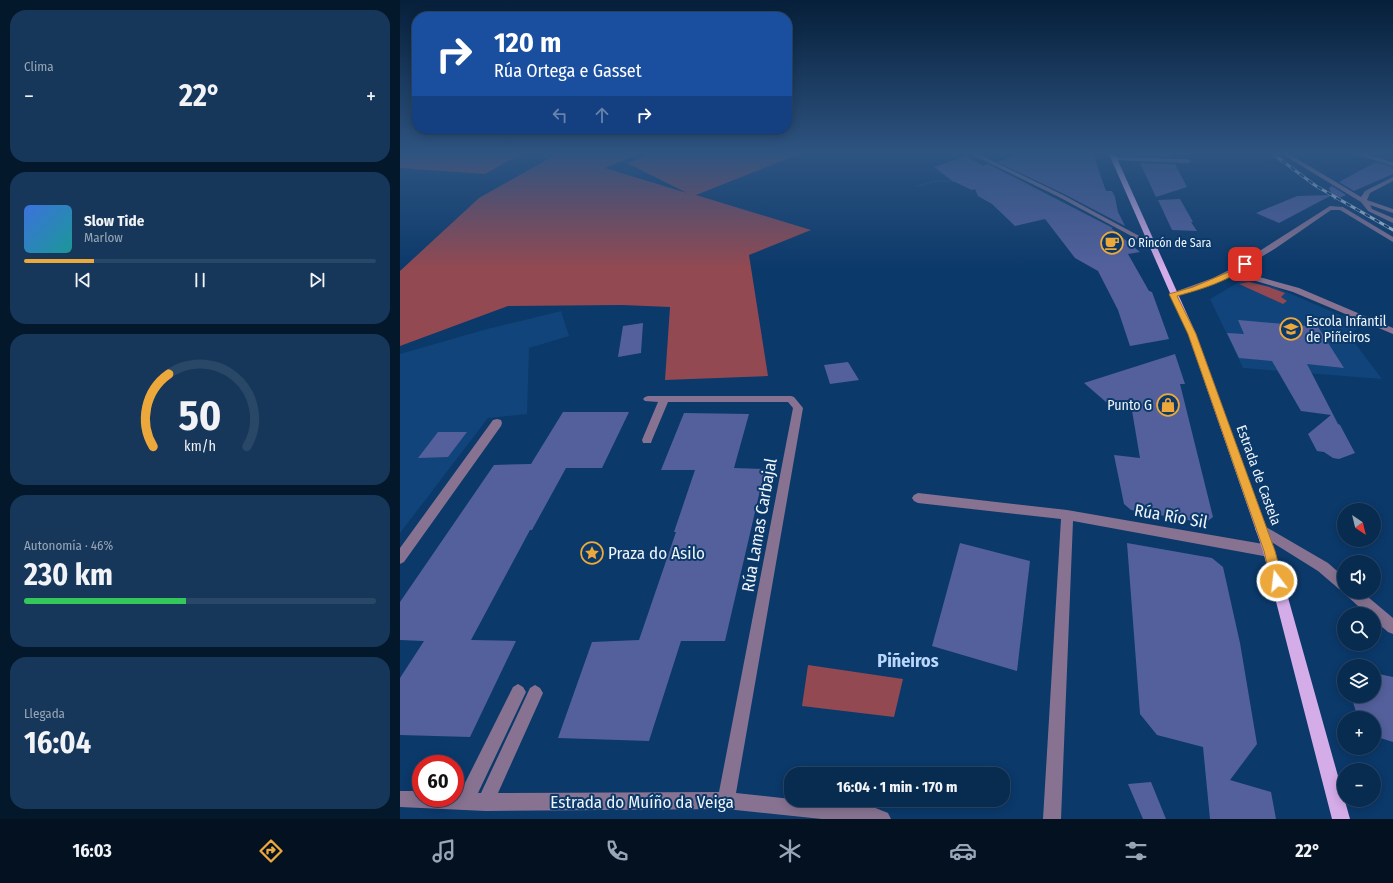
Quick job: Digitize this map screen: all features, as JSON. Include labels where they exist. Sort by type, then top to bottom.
[{"type":"main road","name":"Estrada de Castela","points":[[1129,192],[1192,334],[1269,551],[1341,819]]},
{"type":"street","points":[[1053,192],[1152,245]]},
{"type":"street","points":[[1348,192],[1363,201],[1393,211]]},
{"type":"street","points":[[1363,201],[1367,192]]},
{"type":"street","points":[[1363,201],[1370,210],[1393,221]]},
{"type":"street","points":[[1173,294],[1196,289],[1233,272],[1330,208],[1341,208],[1393,240]]},
{"type":"street","points":[[1233,272],[1296,290],[1393,331]]},
{"type":"street","name":"Rúa Lamas Carbajal","points":[[648,399],[791,399],[798,408],[726,800]]},
{"type":"street","points":[[647,440],[664,399]]},
{"type":"street","points":[[400,558],[497,424]]},
{"type":"street","name":"Rúa Río Sil","points":[[918,498],[1067,515],[1269,551]]},
{"type":"street","points":[[1052,819],[1067,515]]},
{"type":"street","points":[[1261,529],[1323,567],[1337,579]]},
{"type":"street","points":[[1360,599],[1393,627]]},
{"type":"street","points":[[465,801],[518,692]]},
{"type":"street","points":[[486,802],[535,693]]},
{"type":"street","name":"Estrada do Muíño da Veiga","points":[[400,799],[486,802],[726,800],[873,816],[882,819]]},
{"type":"shaded area","points":[[489,192],[703,192],[696,195],[811,230],[749,255],[768,376],[665,380],[670,307],[622,305],[508,306],[400,346],[400,271],[479,198]]},
{"type":"shaded area","name":"Escola Infantil de Piñeiros","points":[[1246,281],[1275,287],[1363,325],[1348,334],[1382,379],[1243,368],[1210,299],[1239,282]]},
{"type":"shaded area","points":[[1249,282],[1285,293],[1281,297],[1287,301],[1283,304],[1239,284]]},
{"type":"shaded area","points":[[561,311],[569,336],[529,348],[527,414],[488,418],[400,533],[400,354],[487,329]]},
{"type":"shaded area","points":[[808,665],[903,679],[894,717],[802,706]]},
{"type":"building","points":[[976,192],[1043,192],[1113,228],[1111,228],[1140,252],[1128,254],[1149,291],[1152,292],[1169,339],[1130,346],[1118,310],[1098,271],[1075,258],[1045,219],[1015,226],[992,204],[978,196]]},
{"type":"building","points":[[1060,192],[1113,192],[1118,212],[1125,226]]},
{"type":"building","points":[[1154,192],[1171,192],[1156,197]]},
{"type":"building","points":[[1331,192],[1342,192],[1346,195],[1334,200]]},
{"type":"building","points":[[1332,195],[1279,223],[1256,213],[1297,196]]},
{"type":"building","points":[[1180,199],[1197,231],[1172,230],[1158,200]]},
{"type":"building","points":[[1238,320],[1318,327],[1344,368],[1307,364],[1355,453],[1339,459],[1333,458],[1324,452],[1317,451],[1308,434],[1331,415],[1301,411],[1272,361],[1239,358],[1227,333],[1244,334]]},
{"type":"building","points":[[643,323],[641,353],[618,357],[623,326]]},
{"type":"building","points":[[1175,354],[1185,384],[1180,384],[1213,517],[1205,523],[1131,510],[1124,504],[1114,455],[1140,458],[1130,399],[1113,408],[1084,383]]},
{"type":"building","points":[[848,362],[859,380],[830,384],[824,365]]},
{"type":"building","points":[[563,412],[629,412],[602,468],[566,468],[532,530],[530,530],[471,640],[516,641],[470,737],[400,735],[400,678],[424,641],[400,640],[400,602],[494,465],[531,464]]},
{"type":"building","points":[[684,413],[749,414],[734,468],[765,469],[725,641],[681,641],[649,741],[558,738],[592,642],[639,640],[676,532],[674,532],[695,470],[661,470]]},
{"type":"building","points":[[438,432],[467,432],[448,457],[418,458]]},
{"type":"building","points":[[960,543],[1030,561],[1017,671],[932,646]]},
{"type":"building","points":[[1127,543],[1212,558],[1223,567],[1240,643],[1257,744],[1230,780],[1271,792],[1276,819],[1210,819],[1203,747],[1157,735],[1140,714]]},
{"type":"building","points":[[1381,674],[1393,677],[1393,742],[1381,738],[1381,711],[1356,711],[1353,703],[1381,703]]},
{"type":"building","points":[[1151,782],[1166,819],[1143,819],[1128,784]]},
{"type":"railway","points":[[1327,192],[1393,230]]},
{"type":"place","name":"O Rincón de Sara","points":[[1112,243]]},
{"type":"place","name":"Escola Infantil de Piñeiros","points":[[1291,329]]},
{"type":"place","name":"Punto G","points":[[1168,405]]},
{"type":"place","name":"Praza do Asilo","points":[[592,553]]},
{"type":"district","name":"Piñeiros","points":[[908,661]]},
{"type":"route","points":[[1245,264],[1233,272],[1196,289],[1173,294],[1192,334],[1269,551],[1277,581]]}]
